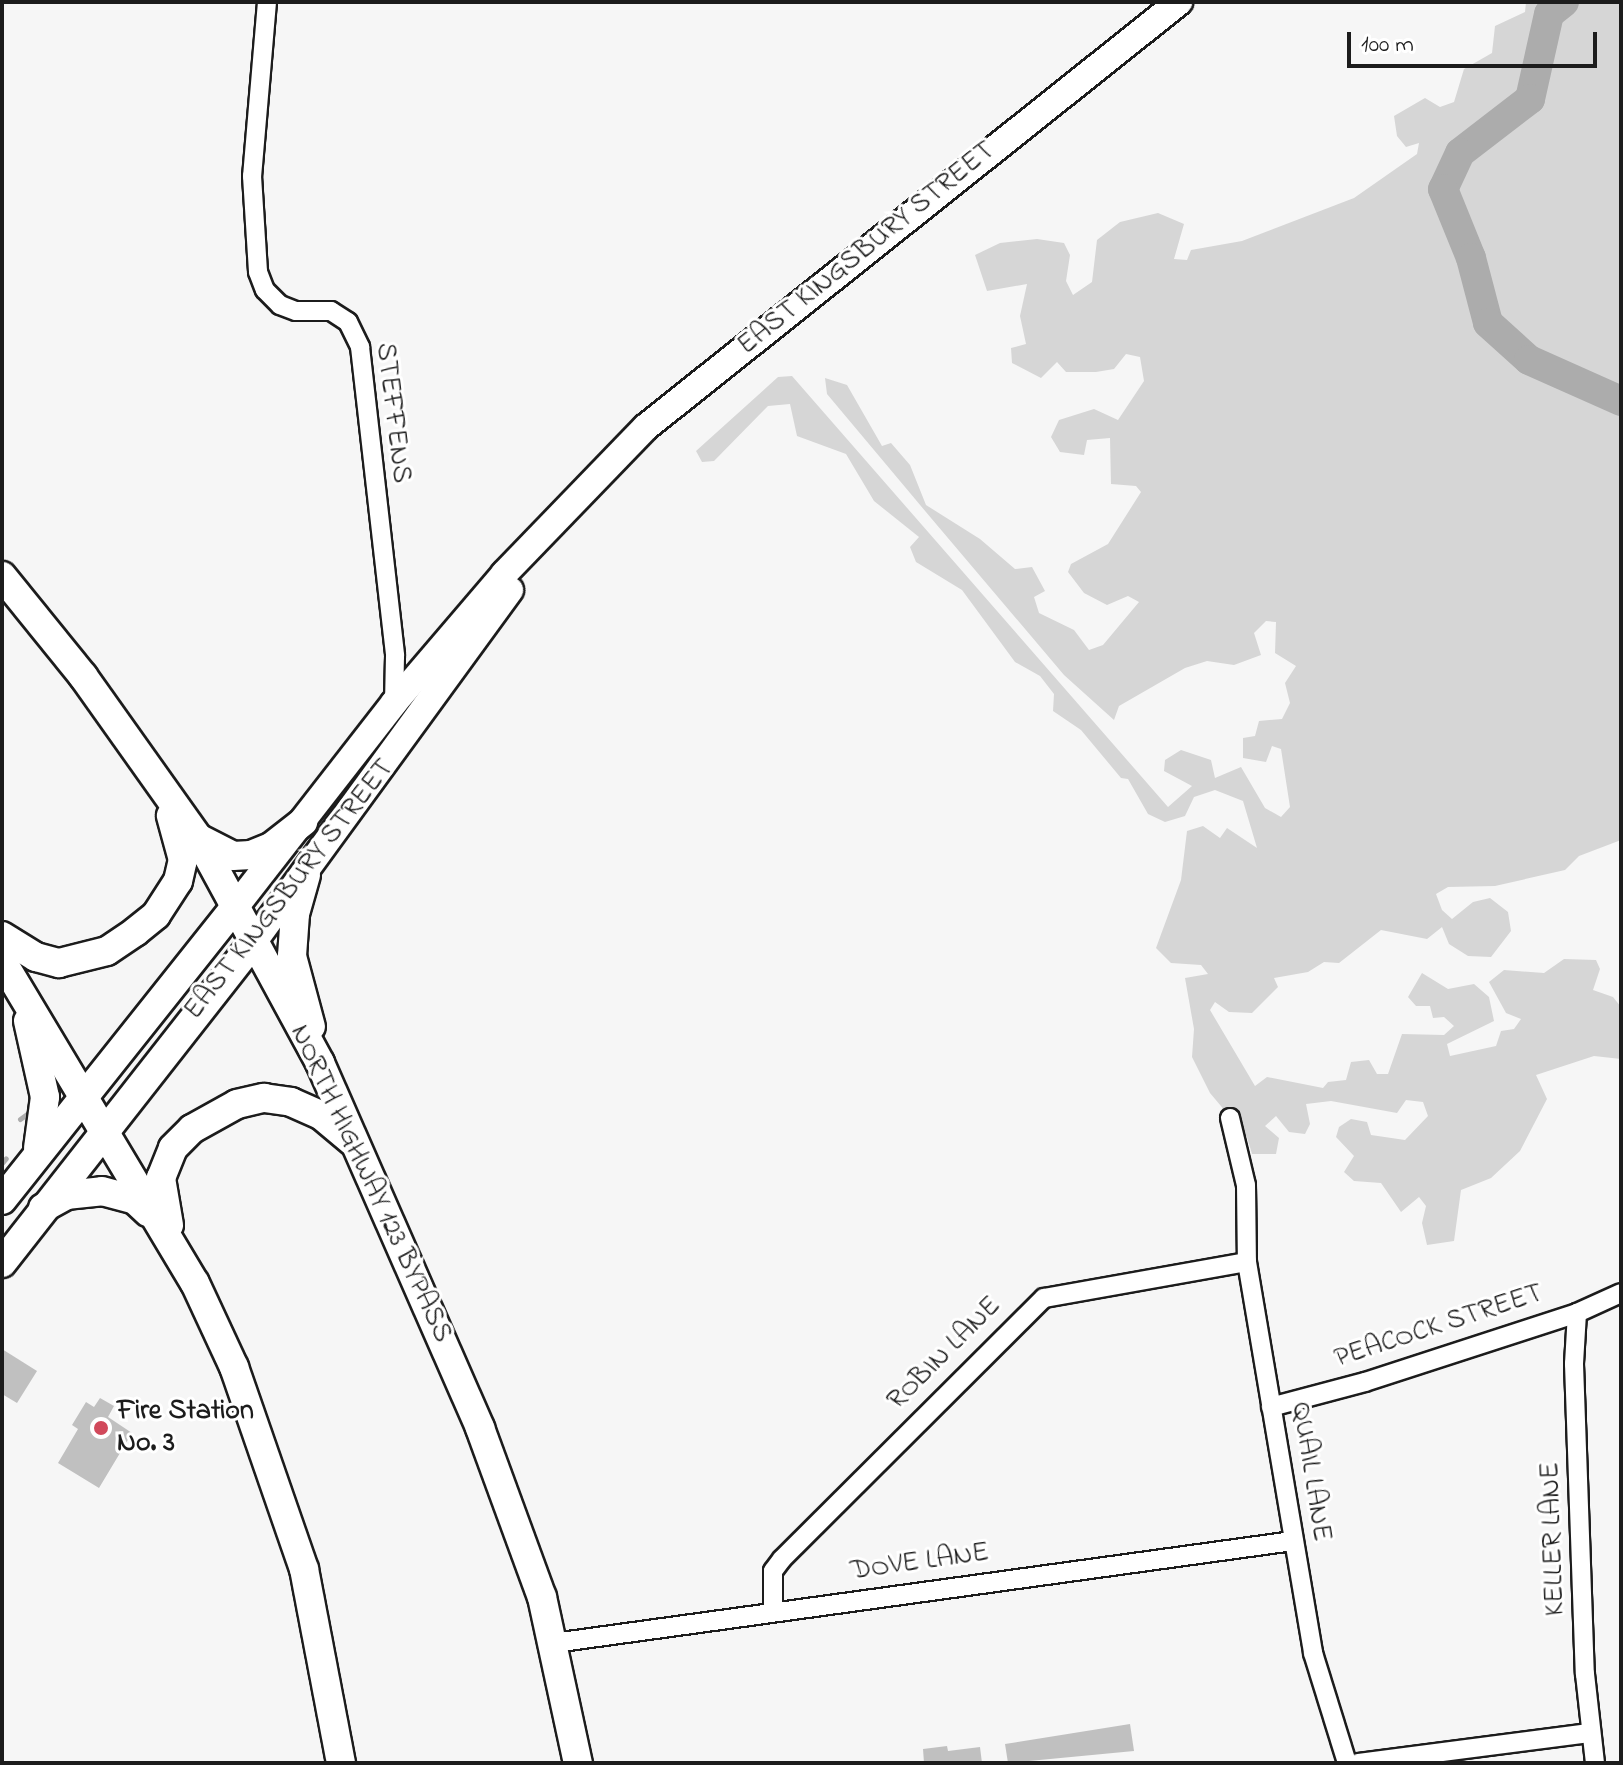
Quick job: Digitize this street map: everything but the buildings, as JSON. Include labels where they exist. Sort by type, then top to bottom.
[{"type":"main road","name":"EAST KINGSBURY STREET","points":[[2,1200],[394,703],[566,508],[646,427],[1179,2]]},
{"type":"main road","name":"EAST KINGSBURY STREET","points":[[2,1263],[101,1132],[306,875],[566,508]]},
{"type":"main road","name":"NORTH HIGHWAY 123 BYPASS","points":[[2,576],[126,736],[198,838],[233,910],[320,1063],[480,1428],[554,1643],[578,1763]]},
{"type":"main road","points":[[2,936],[36,957],[81,961],[135,932],[169,896],[183,860],[180,833],[126,736]]},
{"type":"main road","points":[[198,838],[233,856],[251,855],[271,847],[303,822]]},
{"type":"main road","points":[[306,875],[295,914],[292,956],[320,1063]]},
{"type":"main road","points":[[2,961],[101,1132],[195,1283]]},
{"type":"main road","points":[[20,993],[44,1087],[44,1130],[36,1156]]},
{"type":"main road","points":[[341,1763],[304,1569],[285,1504],[234,1367],[195,1283],[161,1195],[173,1148],[192,1129],[237,1104],[264,1098],[291,1102],[322,1116],[356,1144]]},
{"type":"main road","points":[[42,1208],[66,1195],[102,1191],[135,1200],[158,1222]]},
{"type":"street","name":"STEFFENS","points":[[267,2],[252,176],[258,272],[265,290],[280,305],[296,311],[331,311],[348,322],[360,347],[395,656],[394,703]]},
{"type":"street","name":"QUAIL LANE","points":[[1230,1118],[1246,1185],[1247,1262],[1313,1653],[1347,1763]]},
{"type":"street","name":"ROBIN LANE","points":[[773,1612],[773,1571],[782,1559],[1044,1298],[1247,1262]]},
{"type":"street","name":"PEACOCK STREET","points":[[1271,1407],[1577,1313],[1621,1293]]},
{"type":"street","name":"KELLER LANE","points":[[1577,1313],[1574,1364],[1588,1733],[1595,1763]]},
{"type":"street","name":"DOVE LANE","points":[[554,1643],[1293,1541]]},
{"type":"street","points":[[1358,1763],[1588,1733]]},
{"type":"shaded area","points":[[1526,2],[1621,2],[1621,840],[1579,856],[1565,870],[1495,886],[1448,887],[1436,894],[1442,910],[1452,919],[1473,902],[1490,898],[1508,912],[1511,931],[1491,957],[1468,956],[1449,944],[1442,927],[1427,939],[1381,930],[1339,963],[1324,962],[1308,972],[1274,978],[1278,987],[1252,1013],[1229,1012],[1215,1002],[1210,1010],[1255,1086],[1267,1077],[1323,1088],[1328,1082],[1346,1080],[1351,1062],[1369,1060],[1377,1074],[1388,1074],[1402,1034],[1444,1035],[1454,1026],[1444,1017],[1433,1018],[1430,1006],[1416,1006],[1408,997],[1422,973],[1448,989],[1474,984],[1489,997],[1494,1021],[1447,1044],[1450,1056],[1496,1046],[1501,1031],[1514,1029],[1521,1019],[1506,1013],[1489,982],[1504,970],[1544,973],[1564,959],[1596,960],[1600,969],[1593,990],[1613,997],[1621,1007],[1621,1059],[1594,1056],[1536,1075],[1547,1099],[1520,1151],[1491,1178],[1461,1190],[1454,1241],[1427,1245],[1422,1223],[1426,1206],[1419,1197],[1401,1212],[1381,1183],[1354,1181],[1344,1172],[1354,1156],[1336,1137],[1339,1127],[1351,1119],[1367,1122],[1371,1135],[1405,1140],[1428,1116],[1423,1102],[1406,1100],[1397,1113],[1331,1101],[1306,1104],[1310,1124],[1305,1134],[1289,1132],[1276,1116],[1265,1126],[1279,1138],[1276,1154],[1252,1154],[1247,1137],[1210,1093],[1192,1057],[1194,1029],[1185,978],[1208,974],[1201,965],[1171,963],[1156,948],[1181,880],[1187,831],[1203,826],[1220,838],[1227,828],[1257,848],[1243,801],[1215,790],[1194,797],[1185,816],[1165,822],[1148,814],[1128,779],[1121,778],[1081,730],[1053,711],[1054,694],[1040,676],[1015,662],[962,590],[916,562],[910,547],[919,537],[874,501],[846,454],[797,436],[790,404],[768,406],[714,461],[702,462],[696,451],[778,377],[792,376],[1168,807],[1192,786],[1164,771],[1165,760],[1181,750],[1211,760],[1215,778],[1241,767],[1265,808],[1281,817],[1290,807],[1281,749],[1272,746],[1266,762],[1243,758],[1243,738],[1255,736],[1259,721],[1282,719],[1290,703],[1285,683],[1296,666],[1275,653],[1276,622],[1266,621],[1254,633],[1261,655],[1234,665],[1207,661],[1185,668],[1119,706],[1114,720],[1064,675],[931,518],[827,394],[825,378],[847,385],[882,446],[891,443],[910,465],[926,505],[980,539],[1015,569],[1032,567],[1045,591],[1034,597],[1039,613],[1074,630],[1089,650],[1103,645],[1139,602],[1128,596],[1107,605],[1084,593],[1068,572],[1071,564],[1108,544],[1141,492],[1136,486],[1111,484],[1110,438],[1087,440],[1084,455],[1060,452],[1051,437],[1059,420],[1094,409],[1118,420],[1144,381],[1140,357],[1126,354],[1114,369],[1096,372],[1066,372],[1057,362],[1041,378],[1012,363],[1011,348],[1026,344],[1020,316],[1027,284],[987,291],[975,255],[1000,243],[1037,239],[1064,243],[1070,255],[1066,281],[1073,295],[1092,282],[1097,240],[1120,222],[1158,213],[1184,224],[1174,259],[1187,260],[1191,250],[1242,241],[1354,198],[1417,154],[1419,143],[1406,147],[1397,136],[1394,116],[1425,98],[1440,107],[1454,102],[1464,69],[1492,53],[1495,26],[1525,12]]},
{"type":"waterway","points":[[1564,2],[1549,14],[1530,99],[1460,153],[1443,189],[1471,258],[1488,323],[1529,360],[1621,401]]},
{"type":"waterway","points":[[20,1119],[34,1109]]},
{"type":"waterway","points":[[2,1163],[6,1158]]},
{"type":"place","name":"Fire Station No. 3","points":[[101,1428]]}]
